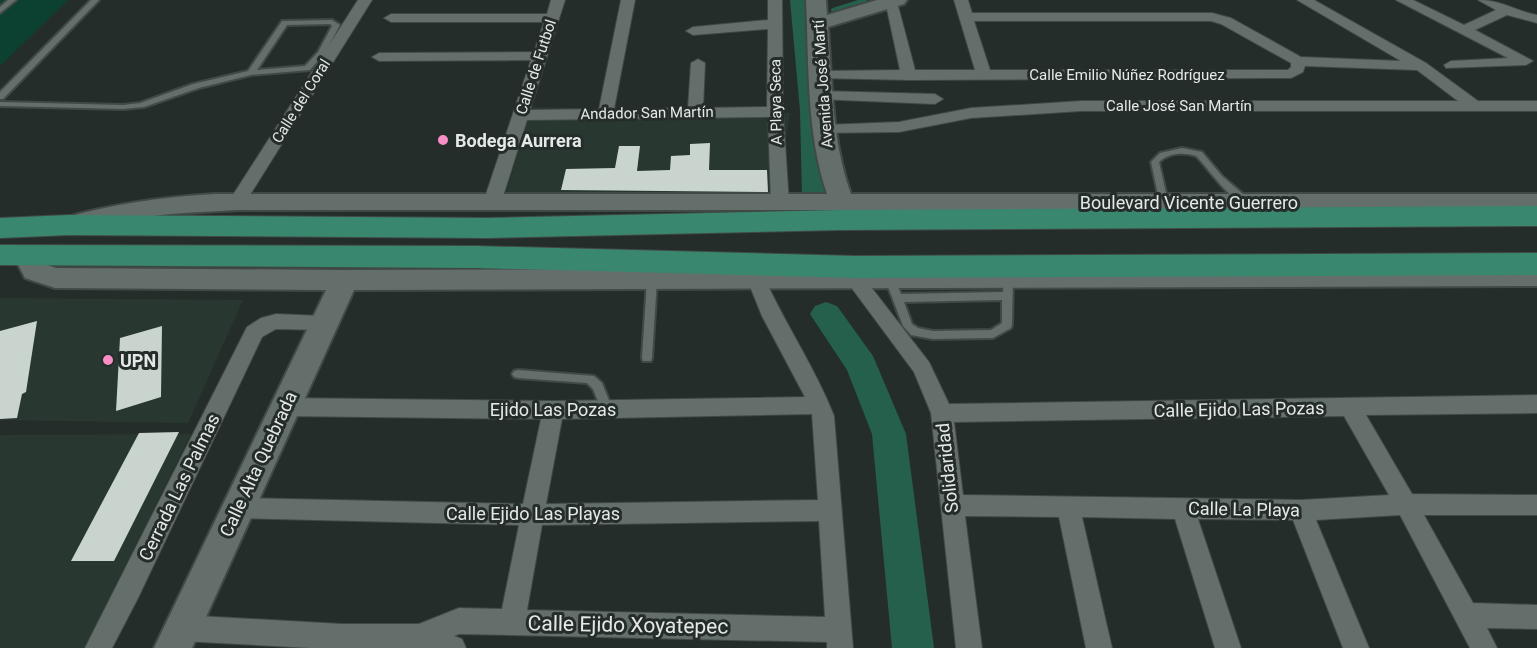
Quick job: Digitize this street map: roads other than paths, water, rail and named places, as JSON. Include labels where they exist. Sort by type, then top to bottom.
[{"type":"main road","points":[[819,7],[894,1]]},
{"type":"main road","name":"Avenida José Martí","points":[[819,7],[824,129],[831,171],[842,202]]},
{"type":"main road","name":"Boulevard Vicente Guerrero","points":[[69,225],[112,212],[175,204],[237,202],[1537,202]]},
{"type":"main road","points":[[0,228],[69,225],[487,228],[852,220],[1537,216]]},
{"type":"main road","points":[[13,255],[476,257],[856,267],[1537,264]]},
{"type":"main road","points":[[13,255],[35,271],[55,278],[854,279],[893,288],[1537,276]]},
{"type":"main road","points":[[250,255],[282,280]]},
{"type":"main road","name":"Calle Alta Quebrada","points":[[177,638],[345,280]]},
{"type":"street","name":"Calle del Coral","points":[[237,202],[365,0]]},
{"type":"street","name":"Calle de Futbol","points":[[492,203],[558,0]]},
{"type":"street","points":[[606,113],[628,0]]},
{"type":"street","name":"A Playa Seca","points":[[775,0],[775,112],[780,203]]},
{"type":"street","points":[[961,0],[984,75]]},
{"type":"street","points":[[1123,0],[1132,18]]},
{"type":"street","points":[[1304,0],[1421,66],[1474,106]]},
{"type":"street","points":[[1402,0],[1532,61]]},
{"type":"street","points":[[1485,0],[1528,18],[1537,19]]},
{"type":"street","points":[[894,1],[909,76]]},
{"type":"street","points":[[1464,30],[1508,10]]},
{"type":"street","points":[[968,17],[1220,18],[1298,61],[1421,66]]},
{"type":"street","points":[[391,18],[552,18]]},
{"type":"street","points":[[693,31],[775,24]]},
{"type":"street","points":[[379,57],[539,56]]},
{"type":"street","name":"Calle Emilio Núñez Rodríguez","points":[[822,75],[1292,74],[1299,69],[1298,61]]},
{"type":"street","points":[[1451,64],[1532,61]]},
{"type":"street","points":[[695,113],[698,63]]},
{"type":"street","points":[[821,96],[935,99]]},
{"type":"street","name":"Calle José San Martín","points":[[824,129],[899,127],[971,113],[1081,106],[1537,106]]},
{"type":"street","name":"Andador San Martín","points":[[520,115],[775,112]]},
{"type":"street","points":[[756,279],[772,316],[812,386],[820,405],[840,639]]},
{"type":"street","name":"Solidaridad","points":[[854,279],[922,368],[942,413],[969,648]]},
{"type":"street","name":"Cerrada Las Palmas","points":[[98,648],[135,579],[254,332],[259,326],[271,322],[323,323]]},
{"type":"street","name":"Calle Ejido Las Pozas","points":[[942,413],[1537,404]]},
{"type":"street","name":"Ejido Las Pozas","points":[[285,407],[553,410],[820,405]]},
{"type":"street","points":[[1351,408],[1484,648]]},
{"type":"street","points":[[512,622],[553,410]]},
{"type":"street","name":"Calle La Playa","points":[[951,505],[1301,510],[1406,504],[1537,505]]},
{"type":"street","points":[[1068,507],[1099,648]]},
{"type":"street","name":"Calle Ejido Las Playas","points":[[237,508],[533,515],[830,510]]},
{"type":"street","points":[[1183,508],[1228,648]]},
{"type":"street","points":[[1301,510],[1356,648]]},
{"type":"street","points":[[1466,615],[1537,617]]},
{"type":"street","name":"Calle Ejido Xoyatepec","points":[[419,637],[459,621],[840,639]]},
{"type":"street","points":[[177,638],[340,643],[419,637],[450,647]]},
{"type":"lane","points":[[0,11],[12,0]]},
{"type":"lane","points":[[0,97],[95,0]]},
{"type":"lane","points":[[0,104],[123,107],[141,105],[196,86],[251,73],[307,68],[321,53],[336,25],[332,22],[285,23],[251,73]]},
{"type":"lane","points":[[1163,202],[1155,162],[1164,153],[1189,152],[1203,158],[1223,182],[1247,202]]},
{"type":"lane","points":[[647,358],[652,280]]},
{"type":"lane","points":[[893,288],[904,320],[915,332],[945,334],[993,333],[1007,325],[1007,287]]},
{"type":"lane","points":[[518,374],[590,379],[598,386],[606,408]]},
{"type":"waterway","points":[[801,0],[812,111],[816,196]]},
{"type":"waterway","points":[[833,10],[865,0]]},
{"type":"waterway","points":[[826,314],[861,365],[889,434],[913,648]]},
{"type":"place","name":"Bodega Aurrera","points":[[443,140]]},
{"type":"place","name":"UPN","points":[[108,360]]}]
